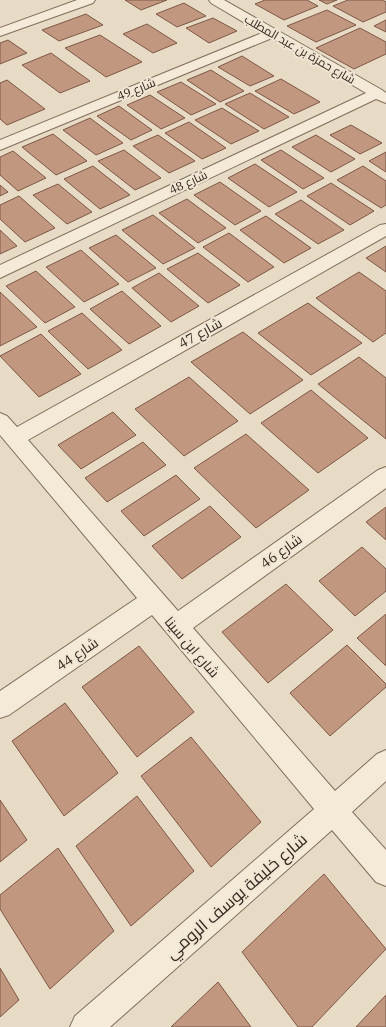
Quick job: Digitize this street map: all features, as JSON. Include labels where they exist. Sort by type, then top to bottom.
[{"type":"street","points":[[0,32],[89,0]]},
{"type":"street","name":"شارع حمزة بن عبد المطلب","points":[[215,0],[381,96]]},
{"type":"street","name":"شارع 49","points":[[0,145],[272,33]]},
{"type":"street","name":"شارع 48","points":[[0,272],[381,96]]},
{"type":"street","name":"شارع 47","points":[[7,429],[386,229]]},
{"type":"street","name":"شارع ابن سينا","points":[[7,429],[386,872]]},
{"type":"street","name":"شارع 46","points":[[175,627],[386,476]]},
{"type":"street","name":"شارع 44","points":[[0,706],[153,601]]},
{"type":"street","name":"شارع خليفة يوسف الرومي","points":[[86,1027],[334,811],[386,763]]},
{"type":"building","points":[[125,0],[167,0],[141,10]]},
{"type":"building","points":[[265,0],[307,0],[318,6],[284,20],[255,4]]},
{"type":"building","points":[[319,0],[337,0],[327,4]]},
{"type":"building","points":[[348,0],[383,0],[386,2],[386,12],[363,22],[333,6]]},
{"type":"building","points":[[184,3],[206,16],[177,27],[156,14]]},
{"type":"building","points":[[327,10],[356,25],[316,42],[287,26]]},
{"type":"building","points":[[86,14],[103,25],[59,41],[42,30]]},
{"type":"building","points":[[213,18],[237,31],[209,43],[186,28]]},
{"type":"building","points":[[386,20],[386,32],[374,26]]},
{"type":"building","points":[[147,24],[177,43],[153,53],[123,34]]},
{"type":"building","points":[[360,28],[386,42],[386,54],[354,69],[316,48]]},
{"type":"building","points":[[100,35],[142,62],[106,77],[65,48]]},
{"type":"building","points":[[8,40],[27,53],[0,64],[0,43]]},
{"type":"building","points":[[51,53],[90,81],[60,93],[22,65]]},
{"type":"building","points":[[242,56],[274,76],[250,86],[218,67]]},
{"type":"building","points":[[211,70],[244,91],[220,102],[187,80]]},
{"type":"building","points":[[281,79],[320,102],[294,114],[255,91]]},
{"type":"building","points":[[7,80],[45,109],[7,125],[0,119],[0,83]]},
{"type":"building","points":[[181,82],[216,104],[191,115],[157,92]]},
{"type":"building","points":[[250,93],[289,117],[264,129],[225,104]]},
{"type":"building","points":[[150,95],[185,118],[161,129],[127,105]]},
{"type":"building","points":[[119,106],[152,130],[131,140],[97,116]]},
{"type":"building","points":[[222,108],[259,131],[231,144],[195,120]]},
{"type":"building","points":[[90,118],[123,143],[96,155],[63,130]]},
{"type":"building","points":[[189,122],[226,148],[202,159],[165,133]]},
{"type":"building","points":[[351,125],[382,143],[360,154],[330,135]]},
{"type":"building","points":[[53,134],[87,161],[56,175],[22,147]]},
{"type":"building","points":[[158,135],[195,161],[169,173],[133,146]]},
{"type":"building","points":[[316,135],[355,159],[331,172],[292,147]]},
{"type":"building","points":[[124,150],[161,178],[135,190],[98,161]]},
{"type":"building","points":[[281,150],[324,178],[303,189],[261,160]]},
{"type":"building","points":[[13,151],[46,178],[18,191],[0,175],[0,157]]},
{"type":"building","points":[[386,152],[386,172],[369,161]]},
{"type":"building","points":[[255,164],[297,192],[269,207],[228,178]]},
{"type":"building","points":[[93,166],[130,195],[100,209],[64,179]]},
{"type":"building","points":[[363,166],[386,181],[386,205],[381,208],[337,180]]},
{"type":"building","points":[[220,182],[261,211],[235,225],[194,195]]},
{"type":"building","points":[[331,183],[374,211],[350,225],[307,196]]},
{"type":"building","points":[[58,184],[92,212],[67,224],[33,195]]},
{"type":"building","points":[[0,185],[8,192],[0,196]]},
{"type":"building","points":[[19,196],[55,228],[25,242],[0,219],[0,205]]},
{"type":"building","points":[[187,199],[226,228],[198,243],[159,213]]},
{"type":"building","points":[[301,200],[344,230],[318,244],[275,214]]},
{"type":"building","points":[[153,215],[195,248],[163,264],[122,230]]},
{"type":"building","points":[[266,216],[311,248],[284,263],[240,230]]},
{"type":"building","points":[[0,230],[17,246],[0,254]]},
{"type":"building","points":[[229,233],[274,267],[248,282],[203,247]]},
{"type":"building","points":[[116,235],[156,268],[128,282],[89,248]]},
{"type":"building","points":[[386,246],[386,272],[366,258]]},
{"type":"building","points":[[81,250],[119,284],[84,302],[46,267]]},
{"type":"building","points":[[198,253],[240,285],[208,303],[167,269]]},
{"type":"building","points":[[36,271],[75,307],[45,323],[6,286]]},
{"type":"building","points":[[359,272],[386,291],[386,333],[373,342],[316,298]]},
{"type":"building","points":[[159,273],[199,306],[171,322],[132,288]]},
{"type":"building","points":[[122,291],[161,326],[129,344],[90,309]]},
{"type":"building","points":[[0,292],[37,327],[0,346]]},
{"type":"building","points":[[308,303],[362,343],[311,375],[258,333]]},
{"type":"building","points":[[82,313],[122,350],[88,369],[48,331]]},
{"type":"building","points":[[243,332],[303,380],[250,414],[191,362]]},
{"type":"building","points":[[41,334],[81,374],[39,397],[0,356]]},
{"type":"building","points":[[359,357],[386,378],[386,439],[318,384]]},
{"type":"building","points":[[189,377],[238,421],[184,456],[135,409]]},
{"type":"building","points":[[311,390],[368,438],[318,473],[261,423]]},
{"type":"building","points":[[113,412],[136,435],[81,469],[58,445]]},
{"type":"building","points":[[246,434],[309,490],[256,528],[194,468]]},
{"type":"building","points":[[143,442],[166,465],[107,502],[85,478]]},
{"type":"building","points":[[176,475],[200,499],[144,536],[121,511]]},
{"type":"building","points":[[210,506],[241,537],[182,579],[152,546]]},
{"type":"building","points":[[386,507],[386,540],[366,522]]},
{"type":"building","points":[[362,547],[386,569],[386,591],[355,616],[319,581]]},
{"type":"building","points":[[286,584],[333,630],[268,683],[222,632]]},
{"type":"building","points":[[386,614],[386,666],[357,638]]},
{"type":"building","points":[[347,645],[386,684],[386,687],[330,736],[290,693]]},
{"type":"building","points":[[139,646],[194,712],[137,757],[82,687]]},
{"type":"building","points":[[65,703],[118,773],[64,816],[12,741]]},
{"type":"building","points":[[191,737],[261,822],[211,867],[141,776]]},
{"type":"building","points":[[137,796],[194,871],[131,926],[76,846]]},
{"type":"building","points":[[0,800],[27,840],[0,862]]},
{"type":"building","points":[[58,848],[114,931],[50,989],[0,909],[0,895]]},
{"type":"building","points":[[324,874],[386,949],[312,1027],[298,1027],[242,952]]},
{"type":"building","points":[[0,968],[19,1000],[0,1017]]},
{"type":"building","points":[[218,982],[251,1027],[171,1027]]},
{"type":"building","points":[[386,995],[386,1027],[356,1027]]}]
